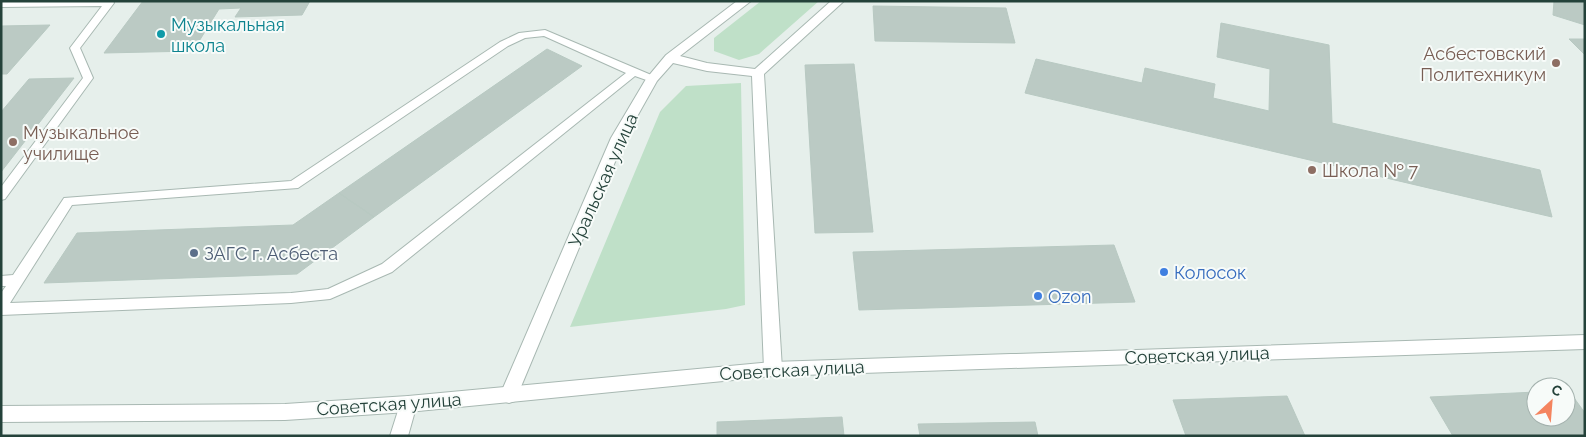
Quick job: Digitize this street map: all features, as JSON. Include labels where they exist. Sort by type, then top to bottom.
[{"type":"street","name":"Уральская улица","points":[[509,395],[618,138],[652,78],[670,58],[745,1]]},
{"type":"street","points":[[758,74],[838,1]]},
{"type":"street","points":[[670,58],[707,67],[758,74]]},
{"type":"street","points":[[758,74],[772,369]]},
{"type":"street","name":"Советская улица","points":[[1,414],[284,412],[408,404],[772,369],[1585,342]]},
{"type":"street","points":[[399,436],[408,404]]},
{"type":"lane","points":[[1,4],[109,3],[75,48],[88,78],[1,196]]},
{"type":"lane","points":[[1,305],[68,200],[294,185],[504,44],[523,35],[545,33],[652,78]]},
{"type":"lane","points":[[1,309],[291,298],[330,294],[387,268],[634,72]]},
{"type":"lane","points":[[1,281],[17,280]]},
{"type":"green space","points":[[761,1],[819,1],[759,54],[739,60],[714,51],[714,38]]},
{"type":"green space","points":[[741,83],[745,305],[726,309],[570,327],[660,112],[686,86]]},
{"type":"building","name":"Музыкальная школа","points":[[143,1],[310,1],[302,15],[235,17],[241,8],[219,9],[193,51],[104,53]]},
{"type":"building","points":[[1554,1],[1585,1],[1585,25],[1553,15]]},
{"type":"building","points":[[873,6],[1006,8],[1015,43],[875,41]]},
{"type":"building","points":[[1221,23],[1329,45],[1332,123],[1540,170],[1552,217],[1025,93],[1036,59],[1142,83],[1145,68],[1215,84],[1213,98],[1269,111],[1270,69],[1217,57]]},
{"type":"building","points":[[50,25],[7,74],[1,74],[1,26]]},
{"type":"building","points":[[1569,39],[1585,39],[1585,55]]},
{"type":"building","points":[[547,49],[582,66],[374,217],[339,193]]},
{"type":"building","points":[[854,64],[873,232],[815,233],[805,65]]},
{"type":"building","name":"Музыкальное училище","points":[[74,78],[1,172],[1,112],[29,79]]},
{"type":"building","name":"ЗАГС г. Асбеста","points":[[339,193],[374,217],[297,274],[44,283],[77,233],[293,225]]},
{"type":"building","points":[[1114,245],[1135,302],[859,310],[853,252]]},
{"type":"building","points":[[1526,392],[1526,427],[1576,427],[1576,401],[1585,413],[1585,436],[1453,436],[1430,397]]},
{"type":"building","points":[[1287,396],[1305,436],[1186,436],[1173,400]]},
{"type":"building","points":[[842,417],[844,436],[717,436],[717,422]]},
{"type":"building","points":[[1035,422],[1038,436],[920,436],[918,424]]},
{"type":"place","name":"Музыкальная школа","points":[[161,34]]},
{"type":"place","name":"Асбестовский Политехникум","points":[[1556,63]]},
{"type":"place","name":"Музыкальное училище","points":[[13,142]]},
{"type":"place","name":"Школа № 7","points":[[1312,170]]},
{"type":"place","name":"ЗАГС г. Асбеста","points":[[194,253]]},
{"type":"place","name":"Колосок","points":[[1164,272]]},
{"type":"place","name":"Ozon","points":[[1038,296]]}]
